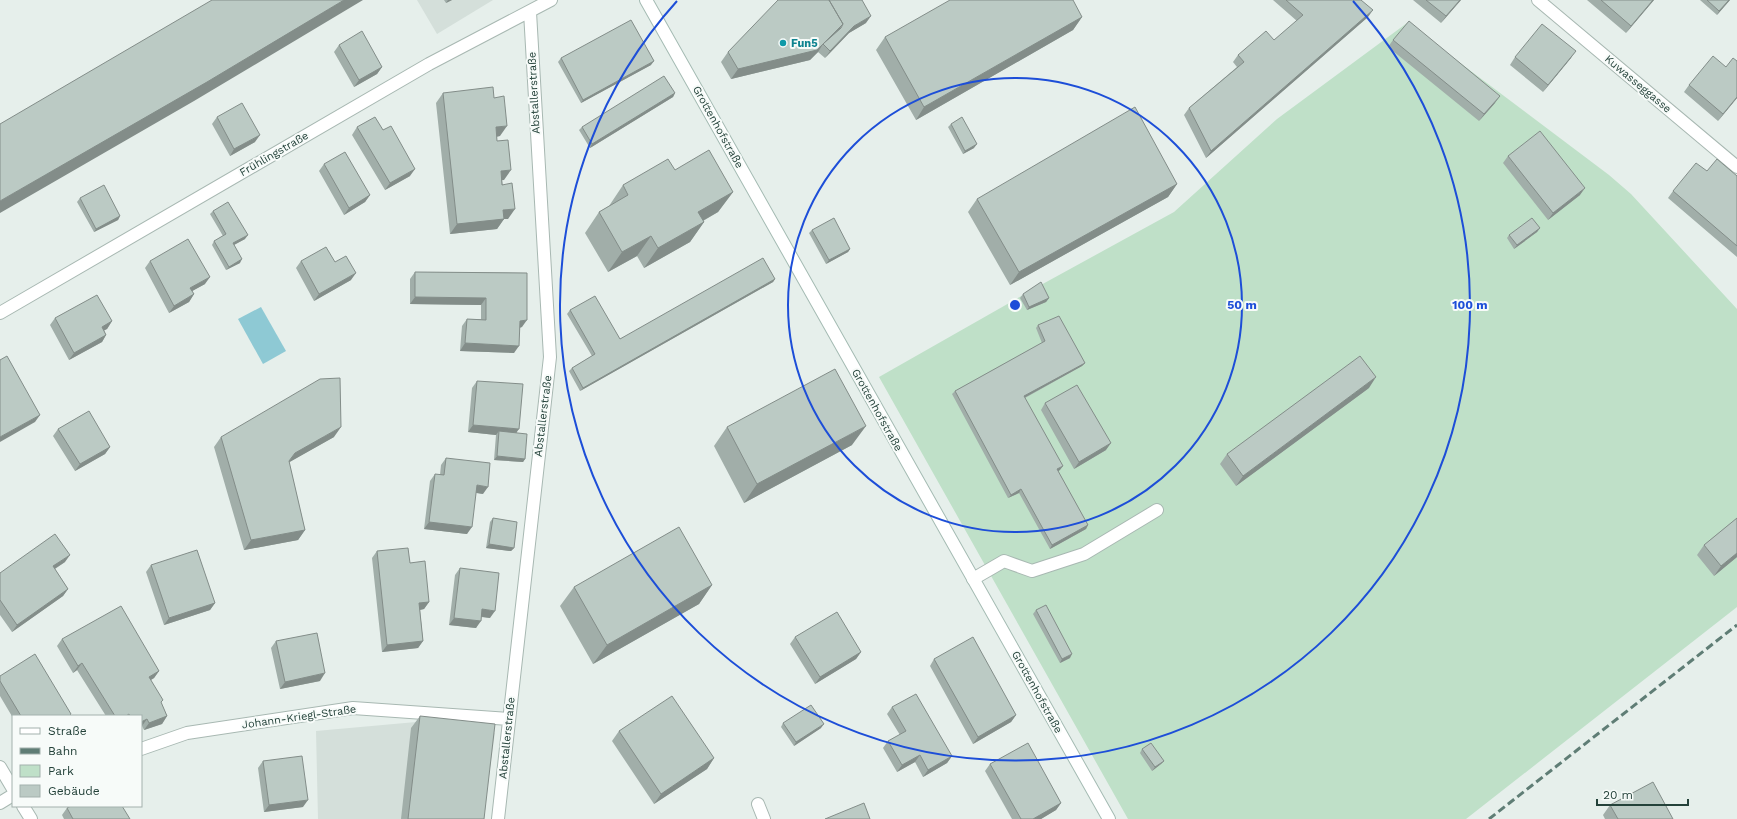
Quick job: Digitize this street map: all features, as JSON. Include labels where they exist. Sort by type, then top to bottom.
[{"type":"street","name":"Frühlingstraße","points":[[0,313],[429,64],[551,0]]},
{"type":"street","name":"Grottenhofstraße","points":[[646,0],[1109,819]]},
{"type":"street","name":"Kuwasseggasse","points":[[1538,0],[1737,167]]},
{"type":"street","name":"Abstallerstraße","points":[[498,819],[550,357],[530,12]]},
{"type":"street","points":[[973,579],[1004,561],[1032,571],[1084,554],[1157,510]]},
{"type":"street","name":"Johann-Kriegl-Straße","points":[[142,749],[187,732],[353,708],[509,719]]},
{"type":"street","points":[[0,767],[12,787]]},
{"type":"street","points":[[0,803],[12,796]]},
{"type":"street","points":[[758,804],[764,819]]},
{"type":"street","points":[[24,807],[30,819]]},
{"type":"shaded area","points":[[417,0],[493,0],[437,34]]},
{"type":"shaded area","points":[[416,722],[495,733],[483,819],[318,819],[316,731]]},
{"type":"green space","points":[[1407,23],[1609,175],[1631,194],[1737,309],[1737,607],[1466,819],[1128,819],[879,377],[1039,286],[1174,212],[1277,119]]},
{"type":"water","points":[[261,307],[286,351],[263,364],[238,319]]},
{"type":"building","points":[[212,0],[344,0],[207,82],[0,201],[0,124]]},
{"type":"building","name":"Fun5","points":[[778,0],[829,0],[843,24],[817,50],[738,69],[728,52]]},
{"type":"building","points":[[829,0],[862,0],[871,16],[854,26],[830,51],[823,44],[841,28],[843,24]]},
{"type":"building","points":[[950,0],[1073,0],[1082,17],[924,107],[885,37]]},
{"type":"building","points":[[1286,0],[1361,0],[1373,10],[1211,151],[1189,108],[1244,62],[1238,55],[1266,31],[1274,40],[1303,15]]},
{"type":"building","points":[[1426,0],[1460,0],[1446,16]]},
{"type":"building","points":[[1601,0],[1653,0],[1631,26]]},
{"type":"building","points":[[1707,0],[1729,0],[1719,11]]},
{"type":"building","points":[[631,20],[654,61],[583,100],[561,58]]},
{"type":"building","points":[[1409,21],[1500,96],[1484,114],[1393,40]]},
{"type":"building","points":[[1542,24],[1576,51],[1548,85],[1515,57]]},
{"type":"building","points":[[362,31],[382,67],[359,80],[339,45]]},
{"type":"building","points":[[1713,56],[1726,67],[1733,58],[1737,61],[1737,97],[1723,114],[1689,85]]},
{"type":"building","points":[[664,76],[675,93],[592,144],[582,127]]},
{"type":"building","points":[[493,87],[494,98],[504,96],[507,126],[496,127],[497,141],[508,140],[511,170],[501,171],[502,185],[512,183],[515,209],[503,210],[504,219],[457,224],[443,93]]},
{"type":"building","points":[[242,103],[260,135],[234,149],[217,117]]},
{"type":"building","points":[[1135,107],[1177,184],[1019,272],[977,199]]},
{"type":"building","points":[[375,117],[383,130],[391,126],[415,169],[390,183],[357,127]]},
{"type":"building","points":[[962,117],[977,144],[965,151],[951,124]]},
{"type":"building","points":[[1540,131],[1585,188],[1553,213],[1508,156]]},
{"type":"building","points":[[709,150],[733,192],[698,212],[704,222],[658,248],[651,236],[622,252],[599,212],[628,195],[623,185],[668,159],[675,170]]},
{"type":"building","points":[[345,152],[370,195],[349,208],[324,164]]},
{"type":"building","points":[[1717,159],[1737,176],[1737,246],[1673,191],[1696,163],[1707,171]]},
{"type":"building","points":[[104,185],[120,216],[96,229],[80,198]]},
{"type":"building","points":[[228,202],[248,235],[233,243],[242,259],[229,267],[214,241],[226,234],[213,211]]},
{"type":"building","points":[[834,218],[850,249],[829,260],[812,230]]},
{"type":"building","points":[[1532,218],[1540,228],[1517,245],[1509,235]]},
{"type":"building","points":[[188,239],[210,277],[190,288],[194,294],[174,306],[150,261]]},
{"type":"building","points":[[326,247],[335,262],[346,256],[356,273],[319,294],[301,261]]},
{"type":"building","points":[[763,258],[775,279],[583,388],[572,368],[595,354],[570,310],[595,296],[620,339]]},
{"type":"building","points":[[415,272],[527,273],[527,320],[520,321],[519,346],[465,343],[467,319],[486,320],[486,298],[415,297]]},
{"type":"building","points":[[1041,282],[1049,298],[1029,307],[1023,294]]},
{"type":"building","points":[[97,295],[112,321],[102,327],[106,335],[74,353],[55,318]]},
{"type":"building","points":[[1059,316],[1085,363],[1024,396],[1063,466],[1057,469],[1088,525],[1052,545],[1021,489],[1011,495],[955,391],[1045,341],[1038,325]]},
{"type":"building","points":[[7,356],[40,415],[0,437],[0,360]]},
{"type":"building","points":[[1360,356],[1376,377],[1243,476],[1227,454]]},
{"type":"building","points":[[835,369],[866,426],[757,484],[727,427]]},
{"type":"building","points":[[340,378],[341,427],[295,453],[289,461],[305,530],[251,540],[221,437],[320,379]]},
{"type":"building","points":[[477,381],[523,384],[519,429],[473,425]]},
{"type":"building","points":[[1077,385],[1111,443],[1079,462],[1045,403]]},
{"type":"building","points":[[89,411],[110,447],[80,464],[58,429]]},
{"type":"building","points":[[499,431],[527,434],[525,459],[497,456]]},
{"type":"building","points":[[446,458],[490,463],[488,487],[477,485],[472,527],[429,522],[435,474],[444,475]]},
{"type":"building","points":[[493,518],[517,522],[514,548],[489,544]]},
{"type":"building","points":[[1737,518],[1737,553],[1721,566],[1704,545]]},
{"type":"building","points":[[679,527],[712,585],[607,645],[574,587]]},
{"type":"building","points":[[55,534],[70,555],[53,566],[68,589],[17,625],[0,600],[0,573]]},
{"type":"building","points":[[408,548],[410,563],[425,561],[429,602],[419,603],[423,641],[387,645],[377,551]]},
{"type":"building","points":[[197,550],[215,603],[169,618],[151,565]]},
{"type":"building","points":[[460,568],[499,573],[495,611],[482,609],[481,621],[454,618]]},
{"type":"building","points":[[1046,605],[1072,654],[1062,659],[1036,610]]},
{"type":"building","points":[[121,606],[159,671],[149,677],[163,700],[161,702],[167,716],[149,723],[147,719],[142,722],[142,715],[114,715],[82,663],[78,666],[62,639]]},
{"type":"building","points":[[837,612],[861,652],[820,677],[795,637]]},
{"type":"building","points":[[317,633],[325,673],[285,682],[276,641]]},
{"type":"building","points":[[973,637],[1016,715],[978,737],[934,659]]},
{"type":"building","points":[[35,654],[71,714],[20,715],[0,681],[0,676]]},
{"type":"building","points":[[916,694],[952,756],[928,770],[920,755],[902,765],[888,741],[906,731],[892,707]]},
{"type":"building","points":[[672,696],[714,758],[661,794],[619,731]]},
{"type":"building","points":[[811,705],[824,724],[796,742],[783,723]]},
{"type":"building","points":[[420,716],[495,724],[484,819],[408,819]]},
{"type":"building","points":[[1028,743],[1061,803],[1033,819],[1021,819],[990,764]]},
{"type":"building","points":[[1151,743],[1164,761],[1155,767],[1142,749]]},
{"type":"building","points":[[302,756],[308,800],[269,805],[263,761]]},
{"type":"building","points":[[1653,782],[1673,819],[1618,819],[1610,805]]},
{"type":"building","points":[[864,803],[870,819],[825,819]]},
{"type":"building","points":[[123,807],[130,819],[73,819],[67,808]]},
{"type":"railway","points":[[1489,819],[1737,625]]},
{"type":"place","name":"Fun5","points":[[783,43]]}]
